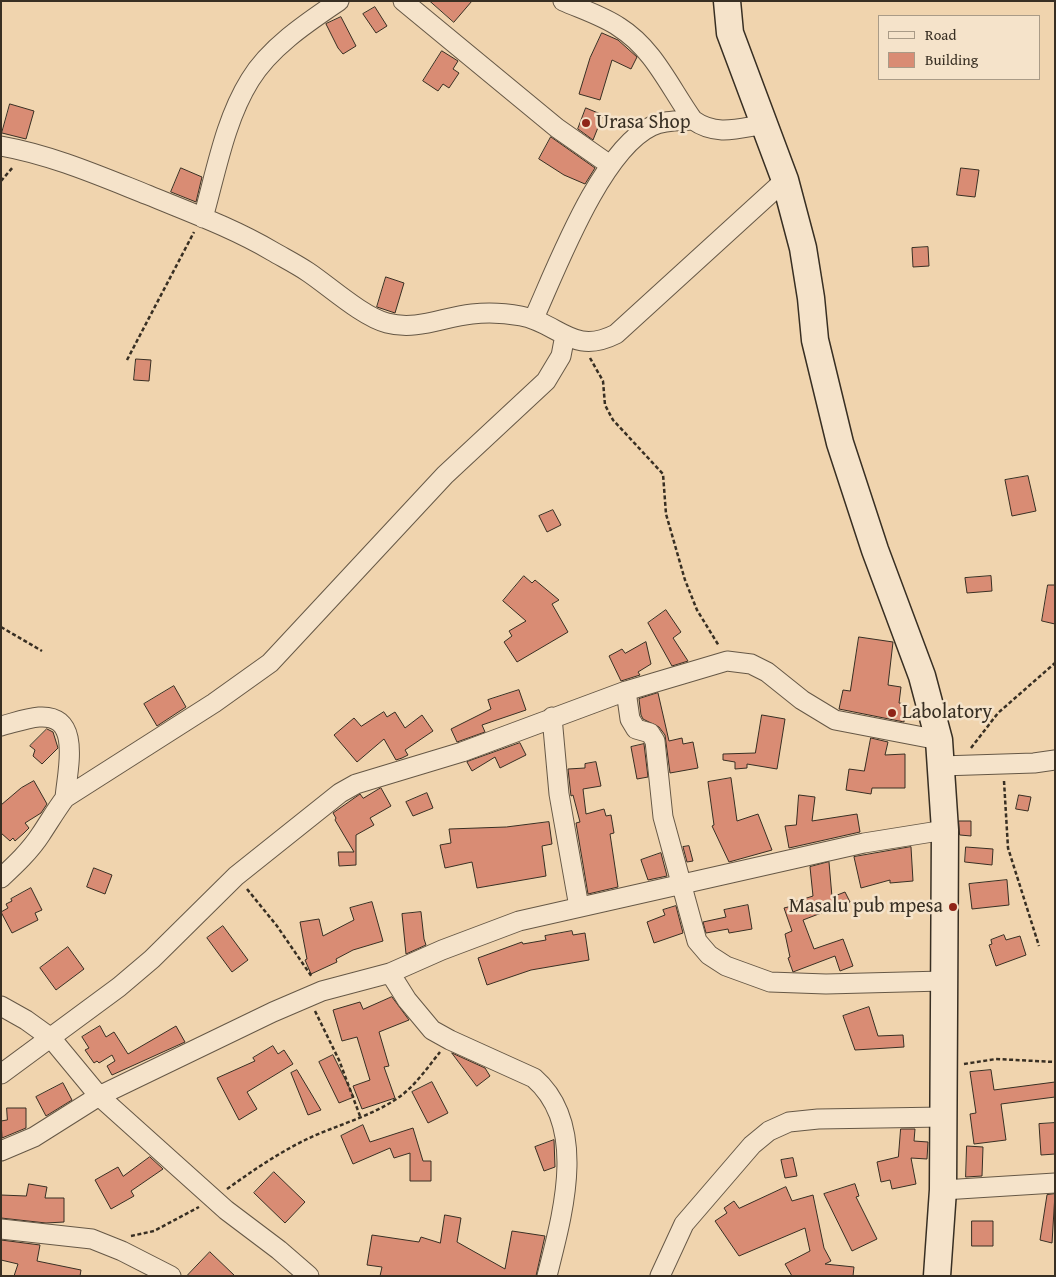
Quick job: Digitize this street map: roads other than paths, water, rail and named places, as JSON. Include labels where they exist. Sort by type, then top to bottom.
[{"type":"street","points":[[403,1],[556,128],[610,166]]},
{"type":"street","points":[[563,1],[618,26],[636,40],[653,58],[693,120],[703,127],[716,132],[766,124]]},
{"type":"street","points":[[727,1],[730,33],[766,124],[785,180],[803,248],[815,340],[840,443],[874,550],[922,676],[939,740],[949,765],[945,830],[942,1068],[943,1190],[937,1276]]},
{"type":"street","points":[[203,218],[233,115],[250,79],[274,50],[334,2]]},
{"type":"street","points":[[534,318],[576,226],[610,166],[633,138],[652,126],[671,121],[693,120]]},
{"type":"street","points":[[1,146],[27,150],[80,168],[203,218],[273,251],[385,323],[406,326],[432,323],[471,314],[506,313],[534,318],[572,338],[592,343],[602,341],[616,334],[785,180]]},
{"type":"street","points":[[1,878],[22,859],[41,835],[53,813],[65,798],[206,708],[270,663],[445,475],[546,381],[572,338]]},
{"type":"street","points":[[1,1074],[87,1013],[152,959],[236,876],[340,794],[356,784],[462,752],[626,691],[727,661],[752,664],[767,672],[802,700],[835,720],[939,740]]},
{"type":"street","points":[[626,691],[630,719],[636,729],[650,733],[656,741],[663,817],[696,941],[709,955],[726,966],[770,982],[826,984],[943,980]]},
{"type":"street","points":[[1,726],[39,717],[52,718],[64,725],[69,736],[65,798]]},
{"type":"street","points":[[552,717],[559,794],[579,907]]},
{"type":"street","points":[[949,765],[1003,764],[1055,760]]},
{"type":"street","points":[[1,1151],[34,1137],[99,1096],[315,994],[390,973],[442,950],[520,921],[864,843],[945,830]]},
{"type":"street","points":[[390,973],[423,1022],[450,1040],[534,1078],[545,1088],[554,1102],[565,1138],[568,1161],[564,1197],[547,1276]]},
{"type":"street","points":[[1,1006],[26,1020],[51,1038],[99,1096],[214,1198],[309,1276]]},
{"type":"street","points":[[660,1276],[684,1224],[752,1145],[770,1130],[789,1122],[818,1119],[943,1117]]},
{"type":"street","points":[[943,1190],[1055,1183]]},
{"type":"street","points":[[1,1229],[92,1239],[122,1251],[171,1276]]},
{"type":"place","name":"Urasa Shop","points":[[586,123]]},
{"type":"place","name":"Labolatory","points":[[892,713]]},
{"type":"place","name":"Masalu pub mpesa","points":[[953,907]]}]
